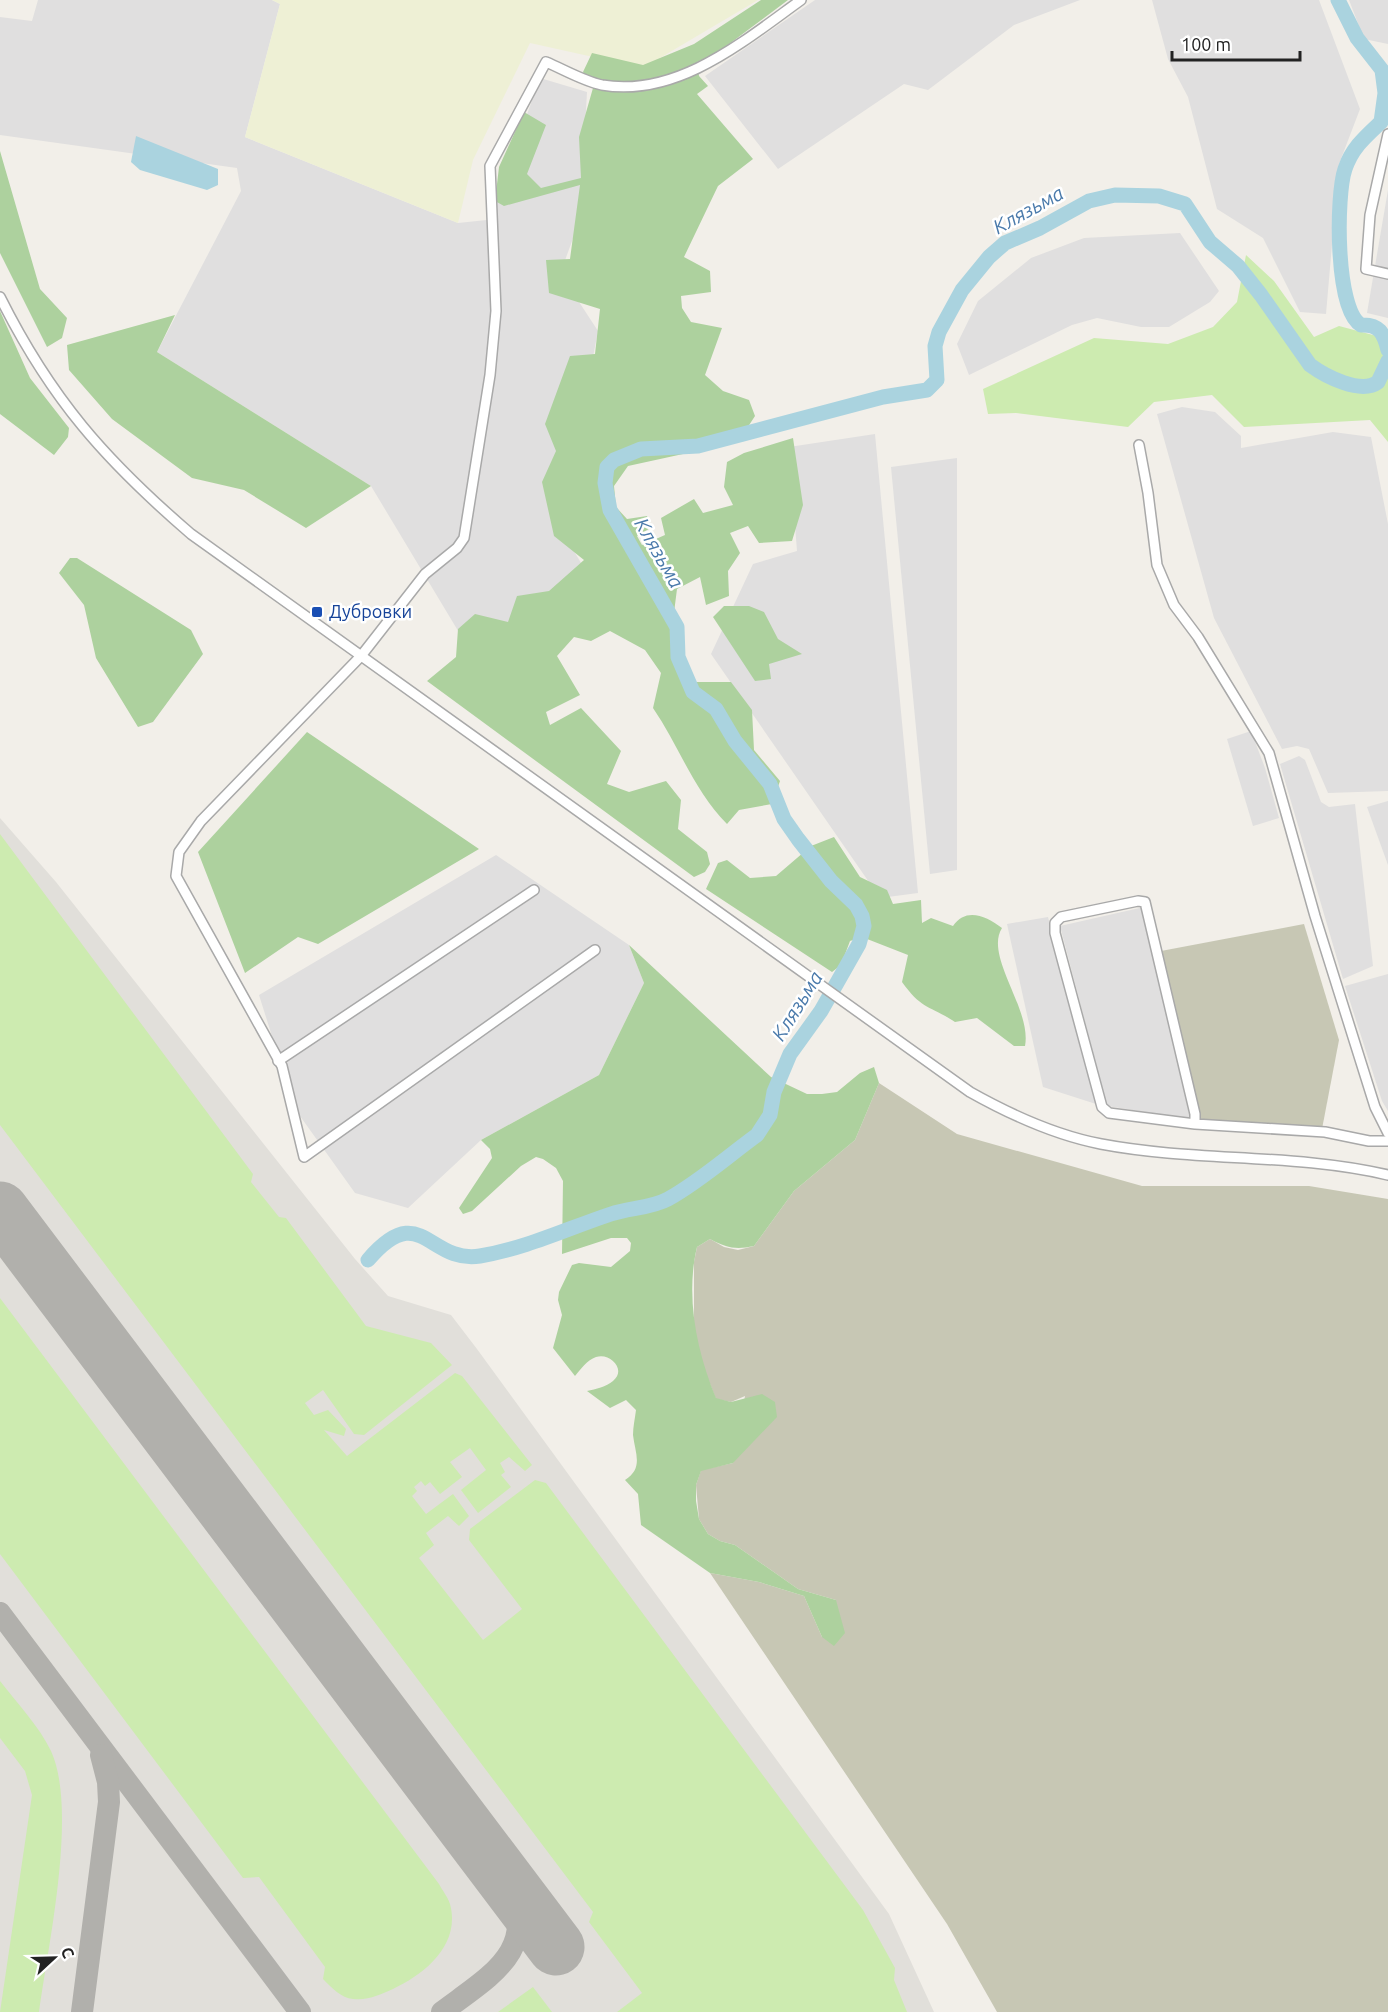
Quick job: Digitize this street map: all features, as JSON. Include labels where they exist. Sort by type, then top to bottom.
[{"type":"street","points":[[595,950],[304,1157],[278,1061],[176,876],[179,852],[201,821],[361,656],[425,574],[457,548],[464,538],[489,375],[496,311],[490,166],[546,62],[601,85],[653,85],[720,57],[801,0]]},
{"type":"street","points":[[1388,134],[1370,215],[1366,269],[1388,274]]},
{"type":"street","points":[[0,297],[42,374],[74,419],[119,468],[191,534],[859,1015],[970,1092],[1038,1126],[1099,1144],[1146,1151],[1267,1158],[1388,1175]]},
{"type":"street","points":[[1139,445],[1148,493],[1156,565],[1174,605],[1198,637],[1269,753],[1314,916],[1375,1107],[1388,1133]]},
{"type":"street","points":[[278,1061],[534,890]]},
{"type":"street","points":[[1195,1124],[1195,1114],[1145,902],[1138,901],[1061,917],[1055,923],[1055,933],[1102,1107],[1108,1113],[1195,1124],[1325,1132],[1369,1141],[1388,1141]]},
{"type":"shaded area","points":[[38,0],[272,0],[280,4],[245,137],[458,223],[496,219],[495,204],[540,78],[587,92],[580,219],[559,277],[568,285],[598,331],[560,528],[601,596],[478,664],[371,486],[157,352],[241,191],[237,168],[0,135],[0,17],[32,21]]},
{"type":"shaded area","points":[[272,0],[758,0],[643,68],[530,43],[473,160],[458,223],[245,137],[280,4]]},
{"type":"shaded area","points":[[815,0],[1080,0],[1014,25],[928,90],[904,84],[778,169],[705,76]]},
{"type":"shaded area","points":[[1152,0],[1319,0],[1360,109],[1339,164],[1326,314],[1300,312],[1263,238],[1217,209],[1188,97],[1168,59]]},
{"type":"shaded area","points":[[1349,0],[1388,0],[1388,44],[1364,39]]},
{"type":"shaded area","points":[[1388,190],[1388,318],[1367,313]]},
{"type":"shaded area","points":[[1180,233],[1219,291],[1210,302],[1169,327],[1141,327],[1097,318],[1072,325],[969,375],[957,344],[978,301],[1031,258],[1084,238]]},
{"type":"shaded area","points":[[1182,407],[1215,412],[1241,436],[1241,448],[1333,432],[1371,437],[1388,524],[1388,791],[1328,793],[1309,749],[1297,746],[1282,749],[1214,618],[1157,414]]},
{"type":"shaded area","points":[[875,434],[918,893],[880,898],[711,654],[753,564],[797,551],[789,447]]},
{"type":"shaded area","points":[[957,458],[957,870],[930,874],[891,467]]},
{"type":"shaded area","points":[[1251,731],[1265,768],[1279,818],[1253,826],[1227,739]]},
{"type":"shaded area","points":[[1299,756],[1305,760],[1321,802],[1329,807],[1355,804],[1373,966],[1343,979],[1280,764]]},
{"type":"shaded area","points":[[1388,801],[1388,865],[1367,807]]},
{"type":"shaded area","points":[[0,818],[56,882],[355,1259],[388,1296],[451,1315],[889,1914],[934,2012],[0,2012]]},
{"type":"shaded area","points":[[496,855],[629,945],[644,983],[599,1075],[481,1140],[408,1208],[355,1193],[295,1109],[259,995]]},
{"type":"shaded area","points":[[1144,907],[1190,1119],[1107,1106],[1060,926]]},
{"type":"shaded area","points":[[1048,917],[1096,1104],[1043,1087],[1007,924]]},
{"type":"shaded area","points":[[1304,924],[1339,1040],[1322,1129],[1201,1121],[1161,951]]},
{"type":"shaded area","points":[[1388,974],[1388,1111],[1382,1101],[1345,986]]},
{"type":"shaded area","points":[[879,1083],[957,1134],[1142,1186],[1309,1186],[1388,1199],[1388,2012],[997,2012],[947,1924],[710,1573],[759,1582],[804,1596],[822,1637],[836,1600],[798,1589],[735,1545],[720,1541],[708,1534],[699,1519],[696,1485],[701,1470],[733,1463],[745,1396],[731,1402],[716,1399],[702,1364],[694,1328],[694,1262],[697,1247],[710,1239],[724,1247],[738,1250],[754,1246],[794,1191],[855,1140]]},
{"type":"green space","points":[[761,0],[788,0],[717,53],[697,62],[699,76],[708,86],[697,94],[753,159],[718,186],[684,257],[710,271],[711,292],[681,296],[682,308],[691,322],[722,328],[705,375],[723,391],[749,400],[755,416],[738,442],[628,466],[614,486],[616,507],[627,519],[647,516],[652,527],[637,536],[642,545],[665,535],[661,518],[694,499],[703,513],[733,505],[724,487],[727,462],[744,453],[793,438],[803,505],[792,541],[759,543],[748,526],[730,533],[740,553],[728,571],[729,596],[706,605],[700,577],[677,589],[671,636],[694,682],[731,682],[752,710],[754,750],[780,781],[772,804],[739,810],[727,824],[696,783],[653,708],[661,673],[645,650],[610,631],[591,641],[574,637],[557,656],[580,695],[546,712],[550,725],[581,708],[621,751],[607,784],[629,792],[666,781],[681,800],[678,829],[707,852],[710,864],[705,872],[694,877],[427,681],[456,657],[458,629],[475,614],[508,622],[517,596],[549,591],[584,560],[554,536],[542,482],[556,451],[545,424],[570,356],[595,354],[600,309],[549,293],[546,260],[570,259],[580,185],[504,206],[495,201],[499,167],[524,112],[546,125],[527,174],[541,188],[581,178],[579,137],[593,88],[583,72],[592,53],[643,65],[694,44]]},
{"type":"green space","points":[[0,151],[40,289],[67,318],[62,338],[47,347],[0,253]]},
{"type":"green space","points":[[1246,255],[1274,281],[1314,337],[1339,326],[1388,339],[1388,442],[1370,420],[1244,427],[1212,395],[1154,402],[1128,427],[1016,413],[988,414],[983,389],[1094,338],[1168,344],[1213,327],[1237,302]]},
{"type":"green space","points":[[0,311],[30,378],[69,428],[68,437],[54,455],[0,414]]},
{"type":"green space","points":[[175,315],[157,352],[371,486],[306,528],[244,490],[192,478],[112,419],[69,370],[67,345]]},
{"type":"green space","points":[[70,558],[77,558],[191,630],[203,654],[153,722],[138,727],[96,658],[84,605],[59,573]]},
{"type":"green space","points":[[724,606],[749,606],[764,612],[778,639],[802,654],[769,664],[771,679],[755,681],[713,617]]},
{"type":"green space","points":[[307,732],[479,849],[318,944],[298,937],[245,973],[198,852]]},
{"type":"green space","points":[[0,834],[253,1174],[251,1182],[279,1217],[286,1218],[366,1326],[431,1343],[452,1365],[364,1435],[354,1434],[323,1390],[305,1403],[314,1415],[328,1410],[346,1429],[344,1436],[324,1430],[347,1456],[455,1373],[462,1376],[532,1465],[525,1471],[509,1457],[500,1463],[505,1472],[501,1475],[511,1487],[478,1513],[461,1490],[486,1470],[470,1448],[450,1462],[462,1477],[440,1494],[430,1482],[425,1486],[421,1481],[414,1487],[417,1491],[412,1496],[426,1514],[453,1494],[469,1516],[459,1526],[448,1516],[426,1533],[434,1545],[419,1558],[483,1640],[522,1609],[469,1540],[470,1529],[535,1480],[546,1483],[863,1910],[895,1968],[894,1980],[907,2012],[617,2012],[642,1993],[589,1922],[593,1912],[0,1125]]},
{"type":"green space","points":[[834,837],[860,877],[887,890],[893,904],[921,900],[922,923],[931,918],[953,926],[964,917],[976,915],[1002,928],[998,940],[999,953],[1022,1016],[1025,1046],[1014,1046],[977,1018],[955,1022],[915,998],[902,982],[908,955],[862,937],[850,941],[841,965],[832,972],[706,889],[718,863],[727,860],[750,878],[776,876],[811,846]]},
{"type":"green space","points":[[629,945],[771,1077],[807,1094],[822,1094],[837,1092],[860,1073],[874,1067],[879,1083],[855,1140],[794,1191],[754,1246],[732,1247],[710,1239],[697,1247],[692,1285],[698,1343],[716,1398],[731,1402],[762,1394],[775,1402],[777,1417],[733,1463],[701,1471],[696,1485],[699,1519],[708,1534],[720,1541],[735,1545],[798,1589],[836,1600],[845,1633],[834,1646],[822,1637],[804,1596],[759,1582],[710,1573],[641,1525],[638,1494],[625,1480],[635,1470],[637,1460],[633,1435],[636,1410],[626,1400],[610,1408],[587,1391],[613,1381],[617,1377],[617,1367],[607,1357],[596,1357],[587,1362],[575,1376],[553,1348],[562,1315],[558,1300],[559,1292],[572,1265],[579,1263],[611,1267],[630,1251],[631,1243],[627,1238],[611,1238],[562,1254],[563,1181],[556,1168],[536,1157],[521,1166],[472,1211],[463,1214],[459,1208],[492,1158],[490,1149],[481,1140],[599,1075],[644,983]]},
{"type":"green space","points":[[0,1298],[439,1884],[450,1904],[452,1919],[450,1932],[438,1956],[405,1983],[379,1995],[359,1999],[341,1995],[323,1979],[325,1967],[259,1877],[243,1878],[0,1554]]},
{"type":"green space","points":[[0,1681],[46,1742],[59,1776],[62,1807],[58,1879],[39,2012],[0,2012],[32,1795],[25,1771],[0,1738]]},
{"type":"green space","points":[[533,1987],[552,2012],[498,2012]]},
{"type":"water","points":[[136,136],[218,169],[218,185],[207,190],[140,170],[131,162]]},
{"type":"waterway","name":"Клязьма","points":[[1338,0],[1357,38],[1382,70],[1385,93],[1381,122],[1355,149],[1345,169],[1339,226],[1342,276],[1352,315],[1361,325],[1372,326],[1380,331],[1388,350]]},
{"type":"waterway","name":"Клязьма","points":[[368,1260],[386,1242],[401,1234],[413,1234],[462,1256],[497,1253],[611,1214],[655,1204],[680,1192],[757,1135],[770,1115],[774,1092],[790,1054],[821,1011],[859,944],[864,926],[856,905],[831,881],[798,839],[784,819],[770,784],[735,741],[716,709],[693,692],[678,657],[677,627],[610,510],[605,483],[607,467],[614,460],[641,449],[698,446],[883,397],[927,390],[937,380],[935,346],[939,332],[962,290],[989,257],[1005,243],[1040,228],[1089,201],[1115,195],[1159,196],[1185,204],[1210,242],[1238,266],[1261,295],[1310,365],[1343,383],[1362,386],[1378,382],[1388,361]]},
{"type":"taxiway","points":[[0,1613],[300,2012]]},
{"type":"taxiway","points":[[82,2012],[109,1802],[108,1782],[101,1755]]},
{"type":"taxiway","points":[[442,2012],[493,1972],[506,1958],[515,1942],[518,1925],[515,1904],[505,1880]]},
{"type":"runway","points":[[0,1210],[556,1947]]},
{"type":"place","name":"Дубровки","points":[[317,612]]}]
